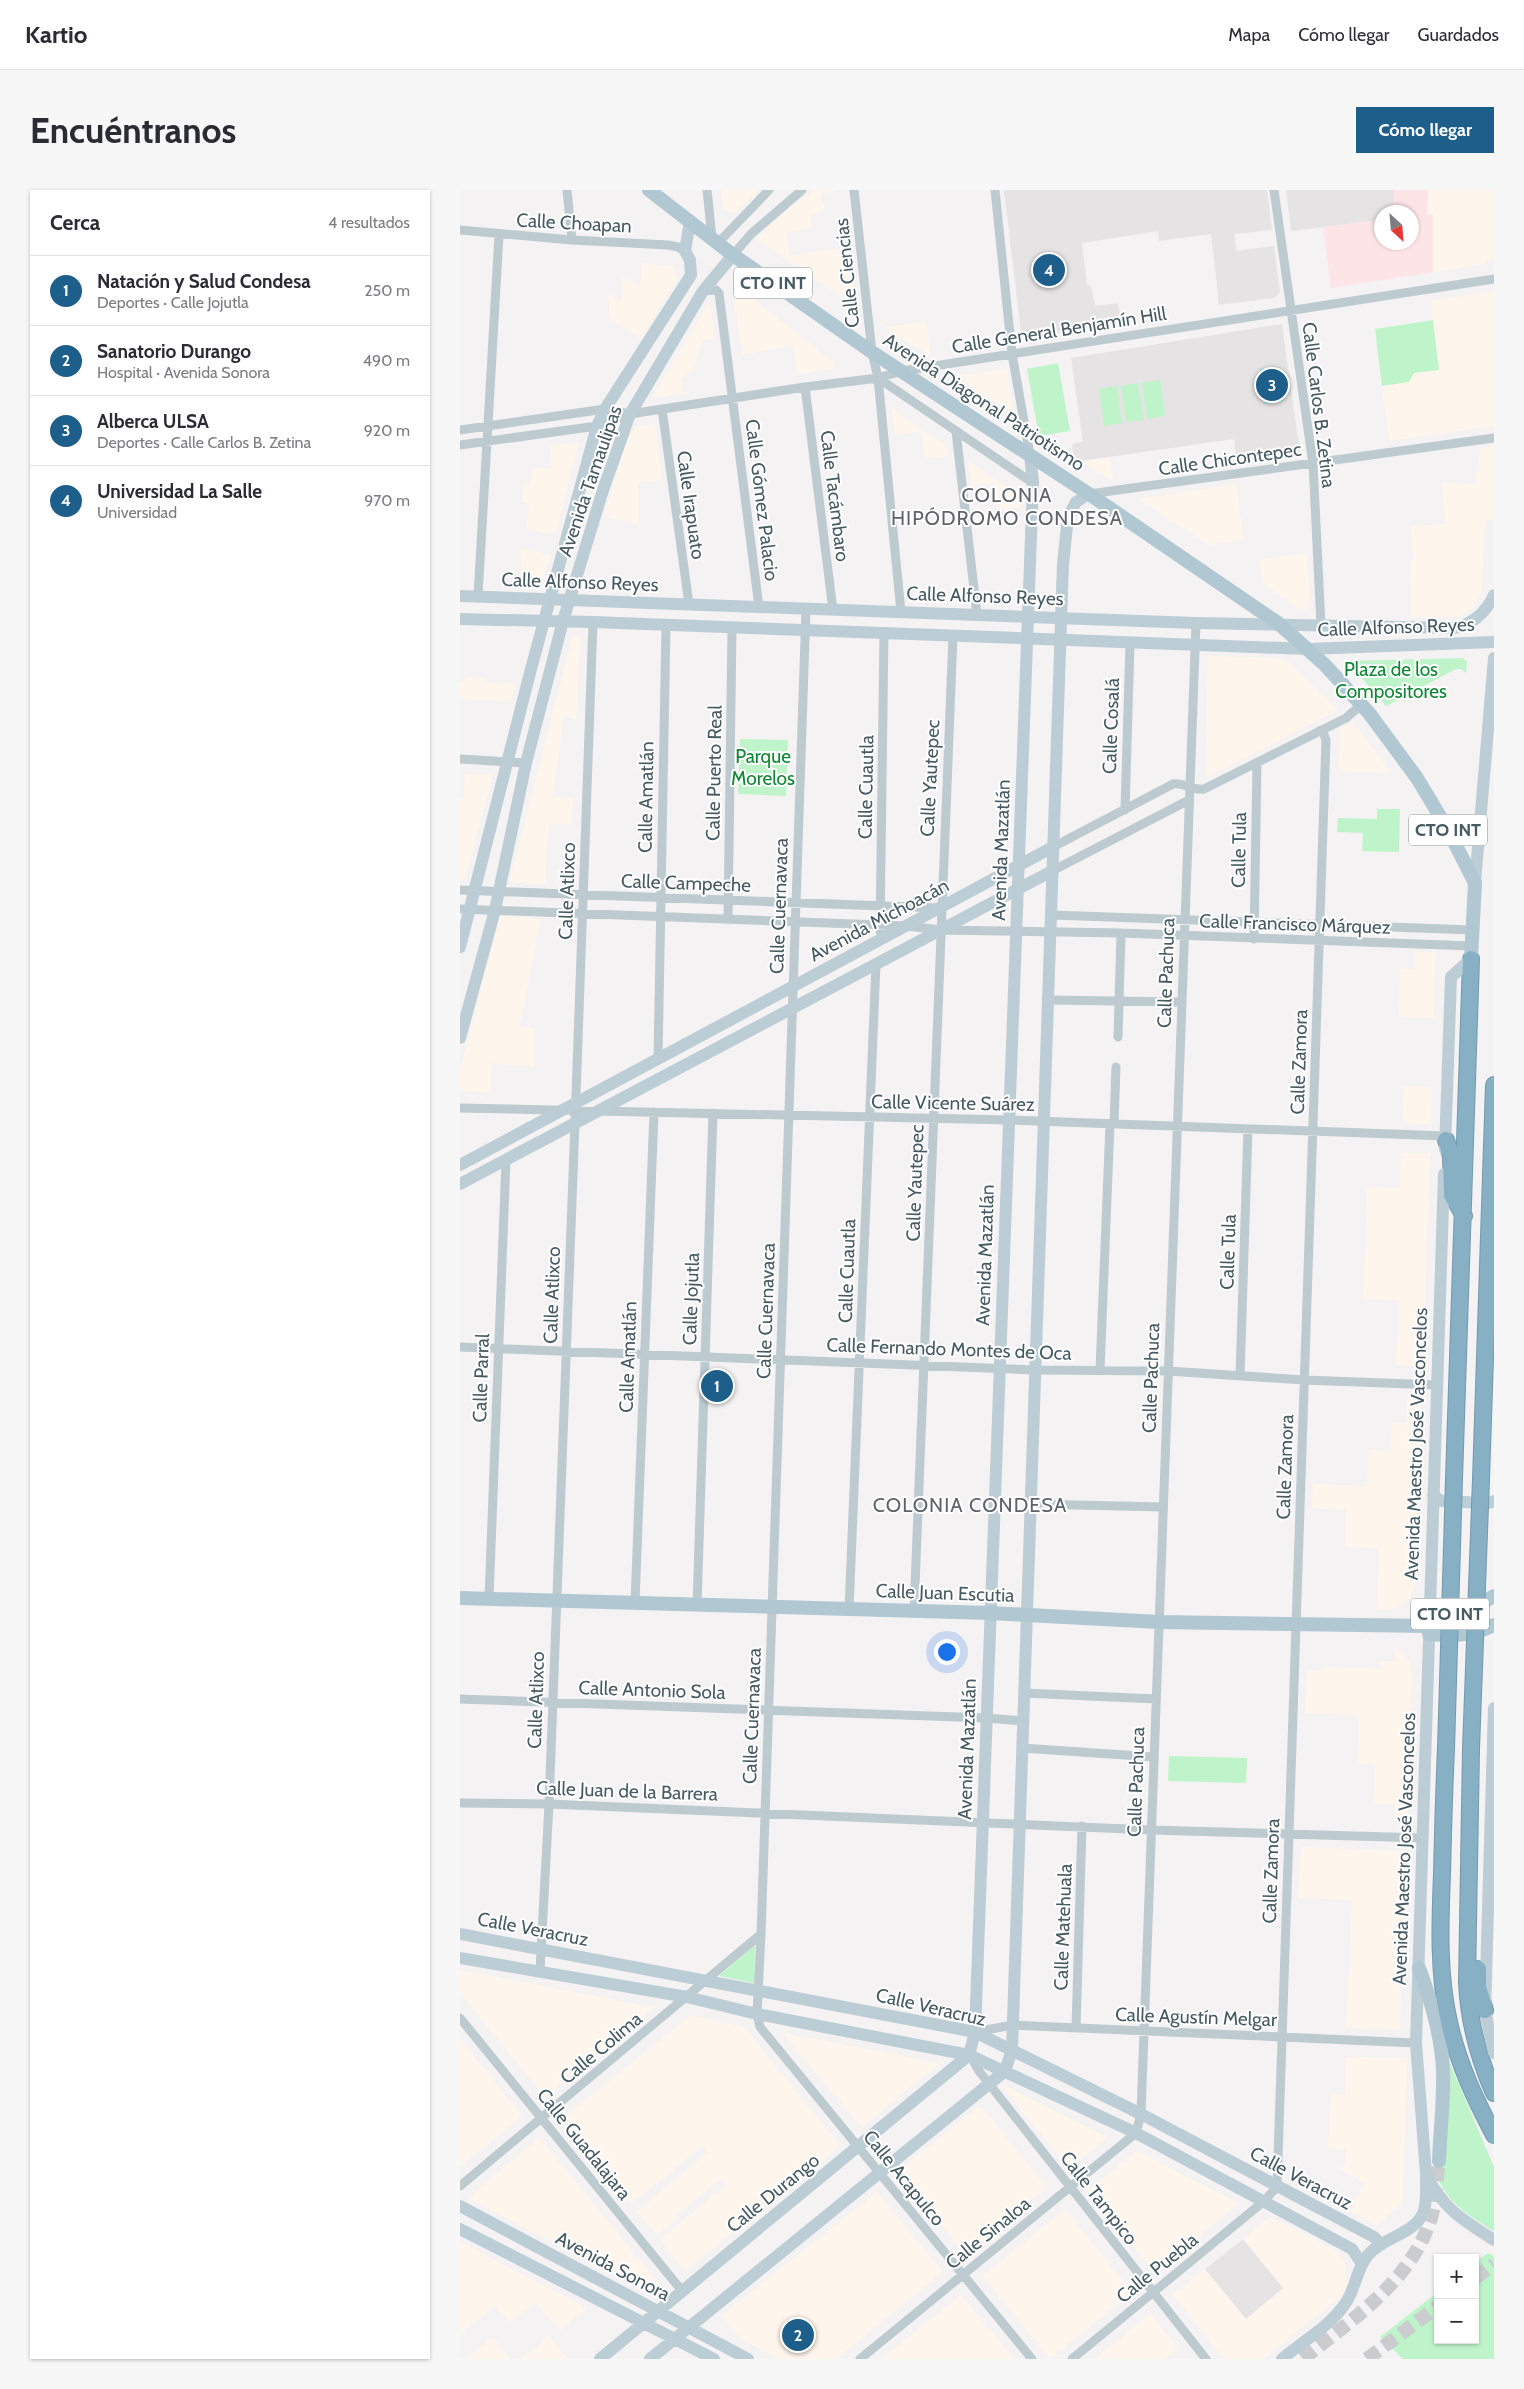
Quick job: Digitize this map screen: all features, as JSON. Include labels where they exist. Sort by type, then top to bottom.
[{"type":"highway","name":"CTO INT","points":[[1472,953],[1441,1913],[1444,1992],[1449,2021],[1462,2065],[1494,2135]]},
{"type":"highway","name":"CTO INT","points":[[1494,1085],[1467,1924],[1467,1983],[1473,2034],[1483,2069],[1494,2093]]},
{"type":"highway","points":[[1446,1138],[1451,1156],[1452,1195],[1464,1217]]},
{"type":"highway","points":[[1467,1924],[1477,1945],[1478,1987],[1484,2010]]},
{"type":"main road","name":"Avenida Diagonal Patriotismo","points":[[649,190],[733,255],[872,352],[1089,494],[1278,624],[1308,649],[1362,704],[1392,742],[1447,828],[1475,883]]},
{"type":"main road","points":[[690,221],[685,251],[690,260],[691,275],[688,280],[698,291],[703,291]]},
{"type":"main road","name":"Avenida Tamaulipas","points":[[460,1038],[499,892],[526,763],[562,621],[603,490],[630,414],[703,291],[733,255]]},
{"type":"main road","name":"Avenida Tamaulipas","points":[[460,946],[465,909],[474,891],[544,620],[597,426],[605,409],[688,280]]},
{"type":"main road","name":"Avenida Mazatlán","points":[[970,2055],[975,2032],[1028,639],[1033,483],[1030,455]]},
{"type":"main road","points":[[650,2359],[990,2084],[1005,2071],[1012,2050],[1027,1614],[1037,1504],[1035,1370],[1061,618],[1068,517],[1076,502],[1089,494]]},
{"type":"main road","name":"Calle Alfonso Reyes","points":[[460,596],[1196,623],[1460,627],[1477,618],[1494,595]]},
{"type":"main road","name":"Calle Alfonso Reyes","points":[[460,619],[544,620],[1130,644],[1308,649],[1494,642]]},
{"type":"main road","name":"CTO INT","points":[[1472,953],[1475,883],[1494,658]]},
{"type":"main road","name":"Avenida Michoacán","points":[[460,1165],[1053,847]]},
{"type":"main road","name":"Avenida Michoacán","points":[[460,1184],[1052,871]]},
{"type":"main road","name":"Avenida Maestro José Vasconcelos","points":[[1472,953],[1451,977],[1416,2043],[1426,2174],[1436,2193],[1450,2211],[1494,2240]]},
{"type":"main road","points":[[1434,1495],[1441,1500],[1489,1503],[1494,1501]]},
{"type":"main road","points":[[1429,1630],[1461,1615],[1494,1596]]},
{"type":"main road","name":"Calle Juan Escutia","points":[[460,1598],[1027,1614],[1158,1622],[1296,1624],[1429,1630],[1452,1636],[1473,1633],[1494,1625]]},
{"type":"main road","points":[[1494,1708],[1493,1840],[1484,2010],[1494,2051]]},
{"type":"main road","name":"Calle Veracruz","points":[[460,1934],[975,2032],[1141,2114],[1374,2237],[1380,2244]]},
{"type":"main road","name":"Calle Veracruz","points":[[460,1958],[540,1970],[687,1997],[756,2014],[970,2055],[1136,2133],[1352,2249],[1362,2264]]},
{"type":"main road","points":[[1419,1968],[1428,1991],[1442,2057],[1439,2161]]},
{"type":"main road","name":"Calle Durango","points":[[600,2359],[970,2055]]},
{"type":"main road","points":[[1282,2359],[1341,2310],[1351,2293],[1362,2264],[1380,2244],[1407,2230],[1422,2216],[1425,2206],[1426,2174]]},
{"type":"main road","name":"Avenida Sonora","points":[[460,2206],[745,2358]]},
{"type":"main road","name":"Avenida Sonora","points":[[460,2229],[714,2359]]},
{"type":"main road","points":[[518,2258],[527,2242]]},
{"type":"street","points":[[567,190],[572,240]]},
{"type":"street","points":[[707,190],[715,241]]},
{"type":"street","points":[[715,241],[769,190]]},
{"type":"street","name":"Avenida Tamaulipas","points":[[733,255],[751,234],[802,190]]},
{"type":"street","name":"Calle Ciencias","points":[[854,190],[872,352],[878,378],[902,612]]},
{"type":"street","points":[[995,190],[1012,354],[1030,455]]},
{"type":"street","name":"Calle Carlos B. Zetina","points":[[1274,190],[1313,464],[1320,624]]},
{"type":"street","name":"Calle Choapan","points":[[460,230],[499,235],[572,240],[668,244],[685,251]]},
{"type":"street","points":[[478,596],[499,235]]},
{"type":"street","name":"Calle General Benjamín Hill","points":[[460,446],[597,426],[630,414],[805,387],[878,378],[902,371],[1494,279]]},
{"type":"street","name":"Calle Gómez Palacio","points":[[703,291],[716,290],[719,293],[759,607]]},
{"type":"street","points":[[878,378],[1033,483]]},
{"type":"street","name":"Calle Tacámbaro","points":[[805,387],[832,610]]},
{"type":"street","name":"Calle General Benjamín Hill","points":[[460,430],[605,409],[630,414]]},
{"type":"street","name":"Calle Irapuato","points":[[662,409],[688,604]]},
{"type":"street","points":[[956,431],[977,615]]},
{"type":"street","name":"Calle Chicontepec","points":[[1089,494],[1494,438]]},
{"type":"street","name":"Calle Cuernavaca","points":[[756,2014],[761,1934],[806,609]]},
{"type":"street","name":"Calle Atlixco","points":[[540,1970],[575,1123],[571,1107],[583,896],[593,622]]},
{"type":"street","name":"Calle Pachuca","points":[[1136,2133],[1141,2114],[1196,623]]},
{"type":"street","name":"Calle Amatlán","points":[[658,1059],[659,917],[666,625]]},
{"type":"street","name":"Calle Puerto Real","points":[[728,920],[732,628]]},
{"type":"street","name":"Calle Cuautla","points":[[880,941],[884,634]]},
{"type":"street","name":"Calle Yautepec","points":[[914,1611],[941,930],[940,908],[953,636]]},
{"type":"street","name":"Calle Cosalá","points":[[1125,810],[1130,644]]},
{"type":"street","name":"Avenida Michoacán","points":[[1053,847],[1173,784],[1180,783],[1189,787],[1204,789],[1346,718],[1362,704]]},
{"type":"street","name":"Calle Zamora","points":[[1277,2187],[1326,740],[1323,732],[1319,731]]},
{"type":"street","points":[[460,759],[526,763]]},
{"type":"street","name":"Calle Tula","points":[[1254,939],[1257,763]]},
{"type":"street","name":"Avenida Michoacán","points":[[1052,871],[1189,800]]},
{"type":"street","name":"Calle Campeche","points":[[460,890],[880,908],[940,908]]},
{"type":"street","name":"Calle Campeche","points":[[465,909],[907,926]]},
{"type":"street","name":"Calle Francisco Márquez","points":[[1051,915],[1473,930]]},
{"type":"street","name":"Calle Francisco Márquez","points":[[907,926],[941,930],[1121,933],[1319,941],[1472,953]]},
{"type":"street","points":[[1118,1037],[1121,933]]},
{"type":"street","name":"Calle Cuautla","points":[[849,1609],[876,964]]},
{"type":"street","points":[[1048,1000],[1181,1002]]},
{"type":"street","points":[[1100,1370],[1116,1068]]},
{"type":"street","name":"Calle Vicente Suárez","points":[[460,1108],[571,1107],[601,1110],[714,1114],[1044,1121],[1446,1138]]},
{"type":"street","name":"Calle Amatlán","points":[[635,1603],[654,1112]]},
{"type":"street","name":"Calle Jojutla","points":[[697,1605],[714,1114]]},
{"type":"street","name":"Calle Tula","points":[[1240,1376],[1248,1129]]},
{"type":"street","name":"Calle Parral","points":[[489,1598],[506,1160]]},
{"type":"street","name":"Calle Fernando Montes de Oca","points":[[460,1347],[1035,1370],[1168,1371],[1304,1380],[1437,1385]]},
{"type":"street","points":[[1037,1504],[1163,1507]]},
{"type":"street","points":[[1024,1693],[1156,1699]]},
{"type":"street","name":"Calle Antonio Sola","points":[[460,1699],[986,1718],[1023,1721]]},
{"type":"street","points":[[1022,1748],[1154,1757]]},
{"type":"street","name":"Calle Juan de la Barrera","points":[[460,1803],[548,1804],[1151,1830],[1423,1838]]},
{"type":"street","name":"Calle Matehuala","points":[[1076,2028],[1082,1826]]},
{"type":"street","name":"Calle Colima","points":[[460,2186],[761,1934]]},
{"type":"street","name":"Calle Acapulco","points":[[756,2014],[760,2027],[1032,2359]]},
{"type":"street","name":"Calle Guadalajara","points":[[460,2018],[682,2292]]},
{"type":"street","name":"Calle Agustín Melgar","points":[[975,2032],[1014,2025],[1416,2043]]},
{"type":"street","name":"Calle Tampico","points":[[970,2055],[990,2084],[1206,2359]]},
{"type":"street","name":"Calle Sinaloa","points":[[860,2359],[1136,2133]]},
{"type":"street","points":[[1263,2202],[1277,2187]]},
{"type":"street","name":"Calle Puebla","points":[[1072,2359],[1263,2202]]},
{"type":"shaded area","points":[[721,190],[760,190],[734,213],[723,209]]},
{"type":"shaded area","points":[[814,190],[840,190],[820,194],[825,211],[811,214],[812,228],[787,232],[789,256],[848,247],[855,306],[756,239],[791,207]]},
{"type":"shaded area","points":[[1004,190],[1267,190],[1272,230],[1235,234],[1236,251],[1274,246],[1280,293],[1274,298],[1219,305],[1211,234],[1159,241],[1158,231],[1082,243],[1087,285],[1091,285],[1095,306],[1118,303],[1122,323],[1031,338],[1021,332]]},
{"type":"shaded area","points":[[1286,190],[1394,190],[1393,205],[1374,205],[1374,221],[1291,231]]},
{"type":"shaded area","points":[[1394,190],[1428,190],[1427,215],[1433,215],[1433,272],[1331,288],[1323,227],[1374,221],[1374,250],[1419,250],[1419,205],[1393,205]]},
{"type":"shaded area","points":[[1428,190],[1494,190],[1494,256],[1485,264],[1433,272],[1433,216],[1427,216]]},
{"type":"shaded area","points":[[642,263],[673,266],[677,279],[641,338],[609,318],[609,294],[622,301],[621,276],[640,287]]},
{"type":"shaded area","points":[[732,283],[835,363],[834,368],[797,375],[794,346],[742,355]]},
{"type":"shaded area","points":[[1494,291],[1494,426],[1389,441],[1375,329],[1433,320],[1431,301]]},
{"type":"shaded area","points":[[708,304],[710,304],[715,339],[702,340],[694,369],[681,379],[684,393],[655,398],[654,395]]},
{"type":"shaded area","points":[[926,322],[931,354],[928,355],[885,327]]},
{"type":"shaded area","points":[[1282,324],[1300,453],[1237,463],[1234,439],[1081,461],[1074,457],[1072,446],[1074,443],[1083,442],[1071,358]]},
{"type":"shaded area","points":[[1007,368],[1013,414],[957,376],[980,373]]},
{"type":"shaded area","points":[[891,408],[946,446],[948,456],[925,459],[921,431],[895,435]]},
{"type":"shaded area","points":[[655,424],[662,479],[638,483],[639,525],[604,516],[627,441],[636,427]]},
{"type":"shaded area","points":[[579,442],[555,535],[527,529],[529,504],[522,502],[523,483],[531,484],[532,468],[552,469],[550,446]]},
{"type":"shaded area","points":[[1494,446],[1494,519],[1485,521],[1482,591],[1478,601],[1470,611],[1456,617],[1411,618],[1410,560],[1413,560],[1411,526],[1445,524],[1442,482],[1476,484],[1476,470],[1479,469],[1480,449]]},
{"type":"shaded area","points":[[1110,457],[1113,481],[1081,461]]},
{"type":"shaded area","points":[[968,461],[1017,495],[1022,507],[998,510],[994,483],[972,486]]},
{"type":"shaded area","points":[[1236,484],[1244,540],[1209,545],[1139,499]]},
{"type":"shaded area","points":[[521,548],[550,555],[541,585],[520,585]]},
{"type":"shaded area","points":[[1307,553],[1310,604],[1303,612],[1262,583],[1259,560]]},
{"type":"shaded area","points":[[573,635],[581,637],[576,719],[564,716],[553,797],[573,798],[572,824],[549,824],[545,884],[512,883],[510,880]]},
{"type":"shaded area","points":[[1208,656],[1277,658],[1288,662],[1338,710],[1205,778]]},
{"type":"shaded area","points":[[465,677],[485,678],[485,682],[516,684],[511,701],[460,699],[460,681],[465,681]]},
{"type":"shaded area","points":[[1352,723],[1392,773],[1339,771],[1340,729]]},
{"type":"shaded area","points":[[465,774],[493,774],[465,880],[460,880],[460,799],[464,799]]},
{"type":"shaded area","points":[[500,916],[541,919],[520,1026],[534,1028],[534,1067],[492,1063],[491,1092],[460,1091],[460,1070]]},
{"type":"shaded area","points":[[1414,951],[1436,952],[1434,1018],[1399,1017],[1400,969],[1414,969]]},
{"type":"shaded area","points":[[1404,1086],[1432,1087],[1431,1124],[1403,1123]]},
{"type":"shaded area","points":[[1401,1153],[1430,1153],[1423,1366],[1396,1365],[1398,1300],[1363,1299],[1367,1187],[1400,1188]]},
{"type":"shaded area","points":[[1407,1394],[1421,1395],[1415,1584],[1410,1597],[1401,1606],[1377,1610],[1379,1548],[1345,1547],[1346,1510],[1312,1508],[1313,1484],[1367,1486],[1369,1450],[1391,1451],[1392,1423],[1406,1423]]},
{"type":"shaded area","points":[[1396,1646],[1410,1662],[1412,1675],[1407,1823],[1395,1822],[1395,1804],[1373,1804],[1375,1764],[1357,1764],[1359,1715],[1305,1713],[1307,1670],[1322,1671],[1322,1667],[1380,1669],[1380,1661],[1396,1661]]},
{"type":"shaded area","points":[[1301,1847],[1405,1851],[1400,2030],[1346,2028],[1352,1900],[1298,1898]]},
{"type":"shaded area","points":[[460,1970],[652,2007],[653,2009],[545,2097],[460,1993]]},
{"type":"shaded area","points":[[691,2015],[744,2027],[840,2146],[685,2271],[660,2239],[726,2185],[720,2179],[677,2215],[679,2218],[657,2235],[637,2211],[708,2152],[703,2146],[631,2204],[562,2119]]},
{"type":"shaded area","points":[[782,2033],[893,2054],[939,2064],[862,2127]]},
{"type":"shaded area","points":[[460,2039],[522,2116],[460,2167]]},
{"type":"shaded area","points":[[1346,2057],[1407,2058],[1403,2203],[1377,2225],[1350,2211],[1365,2183],[1339,2169],[1340,2166],[1345,2166],[1346,2150],[1328,2149],[1331,2094],[1345,2094]]},
{"type":"shaded area","points":[[1004,2085],[1106,2136],[1106,2139],[1069,2169],[1002,2086]]},
{"type":"shaded area","points":[[978,2107],[983,2109],[1047,2187],[965,2254],[898,2171]]},
{"type":"shaded area","points":[[539,2138],[663,2289],[656,2295],[468,2198]]},
{"type":"shaded area","points":[[1137,2151],[1239,2203],[1155,2273],[1088,2190]]},
{"type":"shaded area","points":[[877,2192],[943,2272],[836,2359],[778,2359],[740,2338],[721,2316]]},
{"type":"shaded area","points":[[1065,2209],[1132,2292],[1050,2359],[983,2276]]},
{"type":"shaded area","points":[[1270,2217],[1337,2251],[1346,2265],[1347,2284],[1341,2296],[1263,2359],[1224,2359],[1173,2295]]},
{"type":"shaded area","points":[[1243,2239],[1283,2288],[1246,2319],[1205,2269]]},
{"type":"shaded area","points":[[460,2241],[588,2308],[560,2330],[535,2303],[509,2323],[495,2306],[460,2335]]},
{"type":"shaded area","points":[[961,2295],[1014,2359],[881,2359]]},
{"type":"shaded area","points":[[1150,2314],[1178,2348],[1165,2359],[1095,2359]]},
{"type":"shaded area","points":[[549,2336],[567,2359],[521,2359]]},
{"type":"shaded area","points":[[493,2337],[510,2359],[465,2359]]},
{"type":"green space","points":[[1433,320],[1439,370],[1414,373],[1409,382],[1382,386],[1375,329]]},
{"type":"green space","points":[[1058,363],[1070,431],[1039,436],[1027,369]]},
{"type":"green space","points":[[1160,380],[1165,416],[1147,419],[1142,383]]},
{"type":"green space","points":[[1138,383],[1144,420],[1126,422],[1121,386]]},
{"type":"green space","points":[[1117,386],[1122,423],[1104,426],[1099,389]]},
{"type":"green space","name":"Plaza de los Compositores","points":[[1463,658],[1467,662],[1466,673],[1461,669],[1456,669],[1386,706],[1347,661]]},
{"type":"green space","name":"Parque Morelos","points":[[740,739],[788,740],[786,796],[738,794]]},
{"type":"green space","points":[[1377,809],[1400,809],[1399,852],[1362,851],[1363,833],[1337,832],[1338,818],[1377,819]]},
{"type":"green space","points":[[1169,1756],[1247,1758],[1246,1783],[1168,1781]]},
{"type":"green space","points":[[755,1945],[754,1983],[719,1976]]},
{"type":"green space","points":[[1449,2061],[1494,2167],[1494,2231],[1463,2211],[1447,2195],[1436,2175],[1433,2162]]},
{"type":"green space","points":[[1488,2253],[1494,2256],[1494,2359],[1403,2359],[1380,2337],[1434,2295],[1434,2344],[1479,2344],[1479,2259]]},
{"type":"water","points":[[1278,367],[1283,401],[1265,404],[1260,369]]},
{"type":"tunnel","points":[[1303,2359],[1360,2314],[1395,2280],[1409,2261],[1422,2241],[1431,2218],[1439,2161]]},
{"type":"tunnel","points":[[1479,2275],[1494,2264]]},
{"type":"tunnel","points":[[1367,2359],[1434,2309]]},
{"type":"place","name":"Universidad La Salle","points":[[1049,270]]},
{"type":"place","name":"Alberca ULSA","points":[[1272,385]]},
{"type":"place","name":"Natación y Salud Condesa","points":[[717,1386]]},
{"type":"place","name":"Sanatorio Durango","points":[[798,2335]]},
{"type":"district","name":"COLONIA HIPÓDROMO CONDESA","points":[[1007,506]]},
{"type":"district","name":"COLONIA CONDESA","points":[[970,1505]]}]
